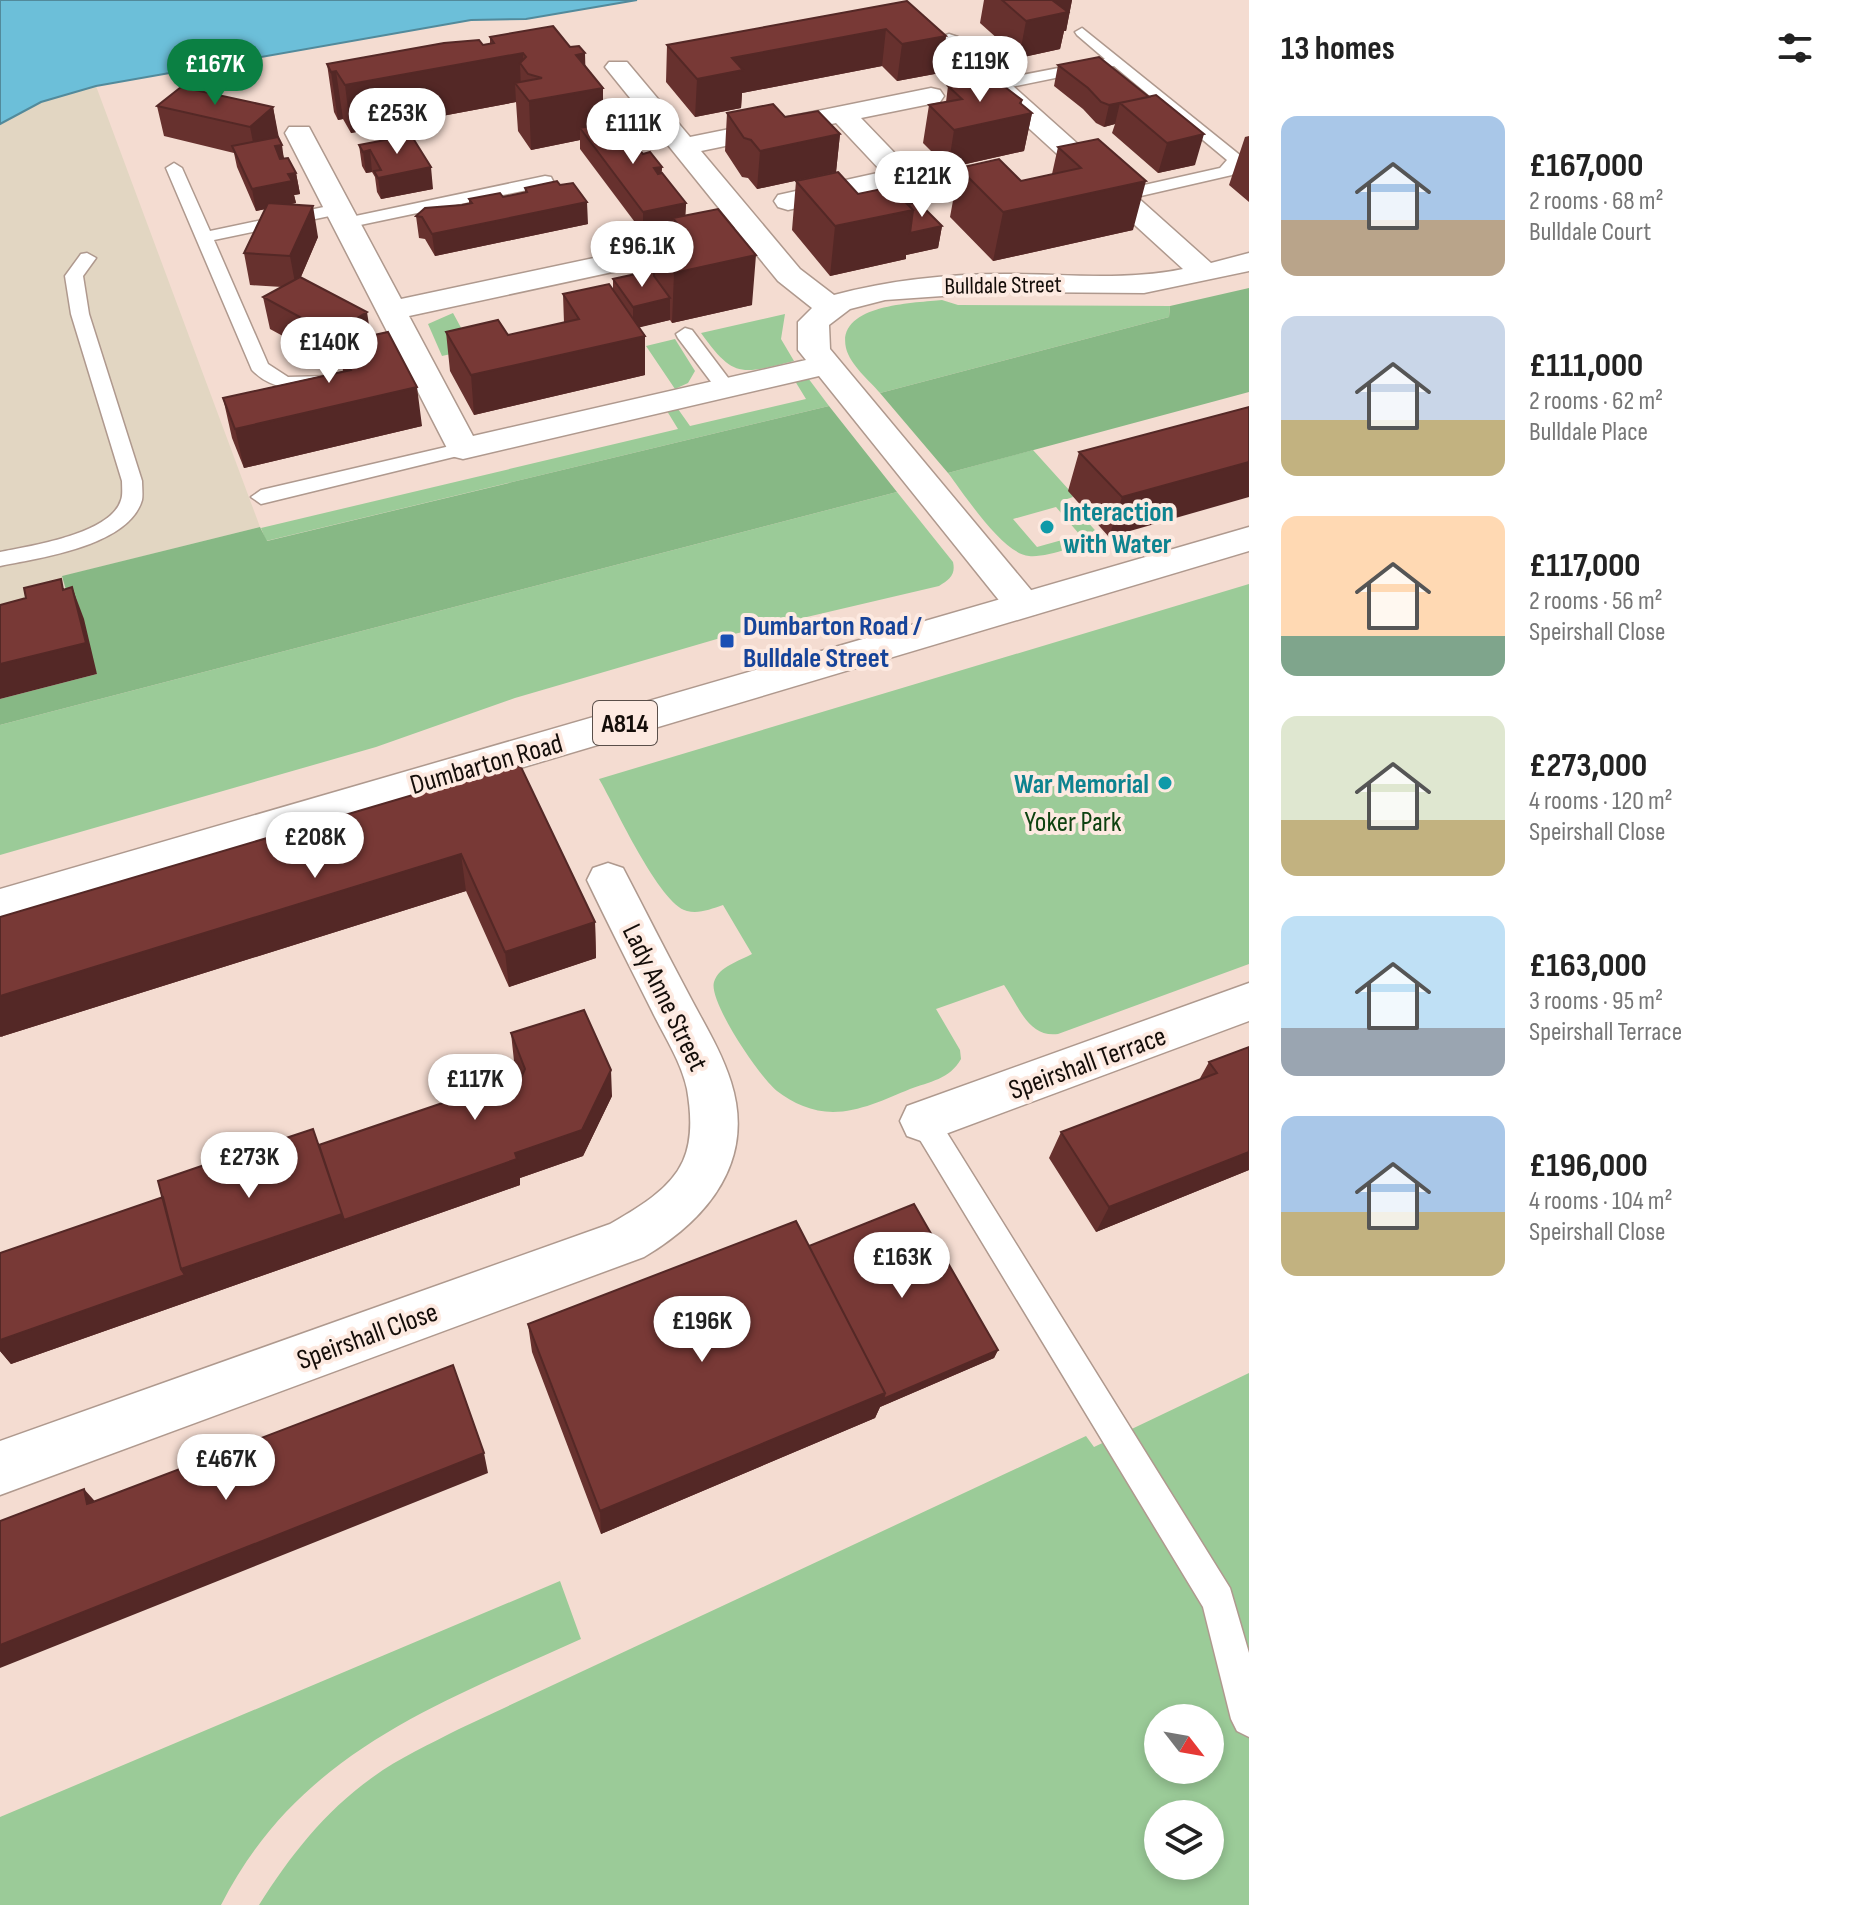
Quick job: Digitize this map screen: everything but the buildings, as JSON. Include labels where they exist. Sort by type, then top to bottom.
[{"type":"street","points":[[949,42],[1205,273]]},
{"type":"street","points":[[618,67],[789,275],[829,306],[810,326],[809,339],[826,365],[1023,605]]},
{"type":"street","points":[[684,146],[931,96]]},
{"type":"street","points":[[788,201],[901,176],[842,114]]},
{"type":"street","points":[[299,133],[390,311],[408,361],[463,449],[826,365]]},
{"type":"street","points":[[390,311],[754,233]]},
{"type":"street","name":"Bulldale Street","points":[[829,306],[865,295],[960,284],[1130,285],[1205,273],[1249,262]]},
{"type":"street","name":"Dumbarton Road","points":[[0,906],[1249,539]]},
{"type":"street","name":"Lady Anne Street","points":[[608,880],[693,1047],[710,1089],[714,1129],[707,1164]]},
{"type":"street","name":"Speirshall Terrace","points":[[924,1121],[1249,1002]]},
{"type":"street","name":"Speirshall Close","points":[[0,1468],[626,1241],[662,1221],[691,1194],[707,1164]]},
{"type":"lane","points":[[1082,32],[1231,154],[1235,163],[1232,168],[1218,174],[1119,196]]},
{"type":"lane","points":[[996,85],[1117,61]]},
{"type":"lane","points":[[174,168],[259,366],[267,376],[294,384],[345,375]]},
{"type":"lane","points":[[204,237],[545,181]]},
{"type":"lane","points":[[0,559],[69,542],[110,527],[130,509],[133,499],[132,481],[78,303],[74,276],[87,258]]},
{"type":"lane","points":[[685,334],[725,387]]},
{"type":"lane","points":[[261,497],[463,449]]},
{"type":"lane","points":[[924,1121],[1218,1600],[1249,1719]]},
{"type":"shaded area","points":[[96,86],[260,527],[63,576],[75,620],[83,619],[97,674],[0,699],[0,124],[41,102]]},
{"type":"green space","points":[[1249,288],[1249,392],[948,473],[880,393],[1169,317],[1170,306]]},
{"type":"green space","points":[[942,300],[958,305],[1170,306],[1169,317],[880,393],[848,354],[846,333],[853,322],[880,309]]},
{"type":"green space","points":[[453,313],[465,335],[500,343],[442,356],[428,324]]},
{"type":"green space","points":[[785,314],[781,339],[794,361],[762,369],[731,366],[701,333]]},
{"type":"green space","points":[[675,339],[695,371],[688,383],[675,389],[646,346]]},
{"type":"green space","points":[[808,378],[829,406],[266,541],[261,528],[678,429],[667,411],[678,409],[690,426],[806,399],[795,381]]},
{"type":"green space","points":[[829,406],[897,492],[0,725],[0,699],[97,674],[75,621],[62,576],[260,527],[267,541]]},
{"type":"green space","points":[[1033,450],[1070,491],[1073,497],[1067,499],[1102,538],[1046,555],[1019,553],[985,522],[948,473]],"holes":[[[1056,507],[1080,535],[1037,547],[1013,519]]]},
{"type":"green space","points":[[897,492],[953,562],[951,577],[939,586],[734,634],[515,698],[376,747],[0,855],[0,725]]},
{"type":"green space","name":"Yoker Park","points":[[1249,584],[1249,964],[1058,1034],[1048,1034],[1032,1026],[1004,985],[936,1009],[960,1050],[961,1059],[951,1071],[938,1079],[872,1104],[843,1111],[810,1109],[777,1091],[737,1039],[714,992],[714,982],[720,972],[752,954],[723,905],[687,911],[664,891],[638,852],[599,779]]},
{"type":"green space","points":[[1249,1373],[1249,1905],[259,1905],[296,1852],[339,1804],[404,1757],[1086,1436],[1094,1447]]},
{"type":"green space","points":[[560,1581],[581,1639],[424,1712],[331,1771],[289,1809],[253,1853],[221,1905],[0,1905],[0,1817]]},
{"type":"water","points":[[0,0],[637,0],[526,19],[471,20],[96,86],[41,102],[0,124]]},
{"type":"place","name":"Interaction with Water","points":[[1047,527]]},
{"type":"place","name":"Dumbarton Road / Bulldale Street","points":[[727,641]]},
{"type":"place","name":"War Memorial","points":[[1165,783]]}]
